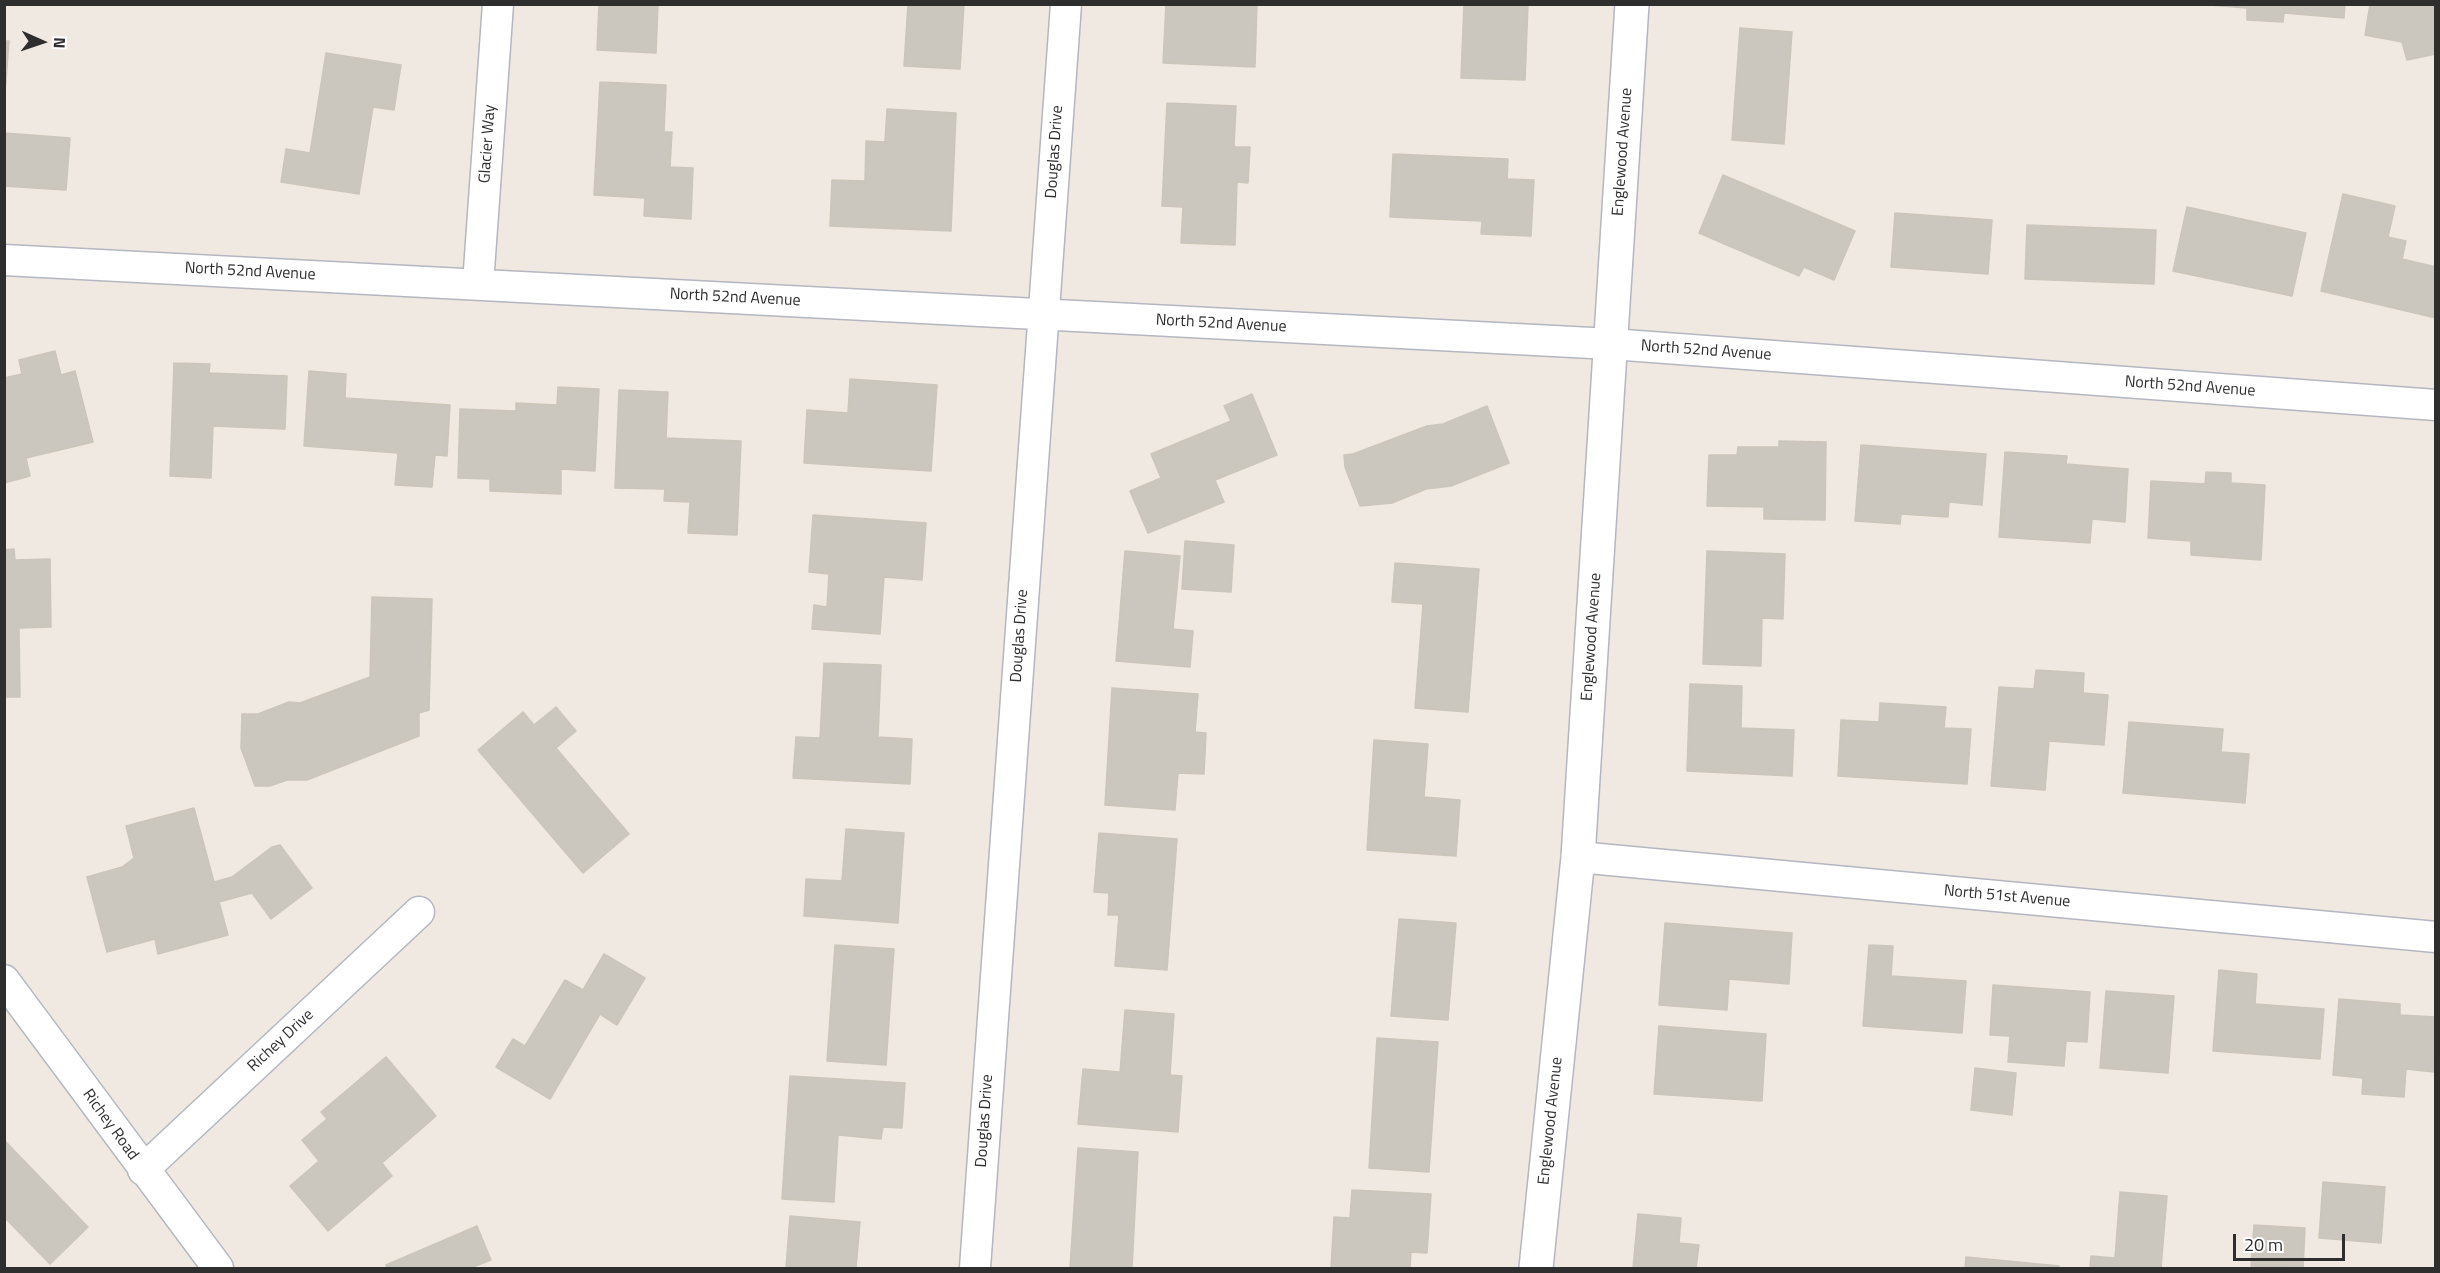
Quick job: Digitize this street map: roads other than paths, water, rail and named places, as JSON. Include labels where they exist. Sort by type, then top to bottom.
[{"type":"street","name":"Glacier Way","points":[[478,284],[498,4]]},
{"type":"street","name":"Douglas Drive","points":[[975,1269],[1066,4]]},
{"type":"street","name":"Englewood Avenue","points":[[1536,1269],[1578,857],[1632,4]]},
{"type":"street","name":"North 52nd Avenue","points":[[4,260],[1611,344],[2436,405]]},
{"type":"street","name":"North 51st Avenue","points":[[1578,857],[2436,937]]},
{"type":"street","name":"Richey Drive","points":[[143,1170],[419,912]]},
{"type":"street","name":"Richey Road","points":[[4,980],[218,1269]]}]
